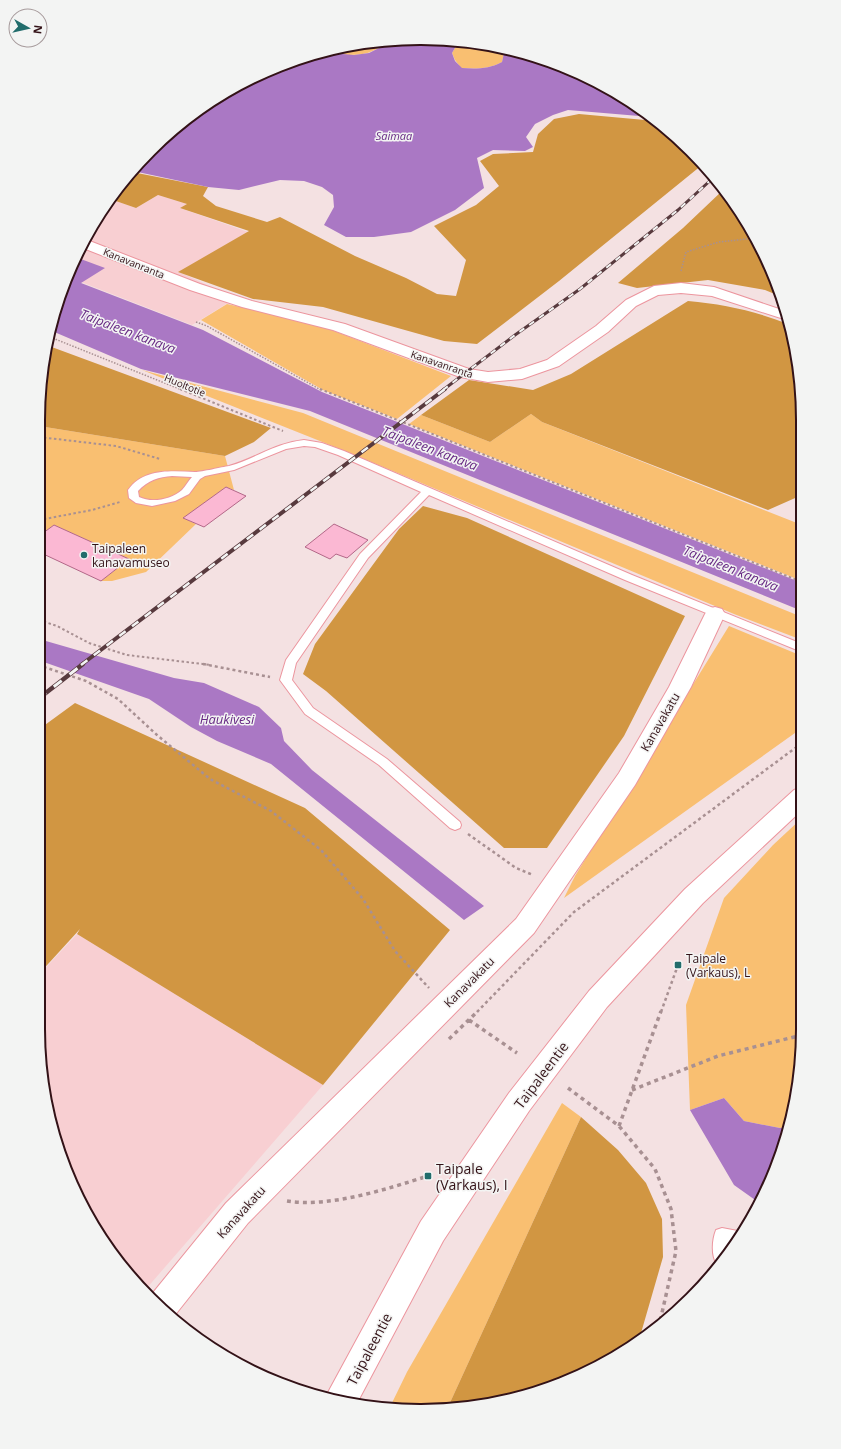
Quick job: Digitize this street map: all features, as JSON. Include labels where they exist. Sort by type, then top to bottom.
[{"type":"main road","name":"Kanavanranta","points":[[89,245],[195,287],[247,304],[339,327],[466,374],[488,377],[522,374],[553,363],[602,328],[631,303],[654,291],[681,288],[714,292],[780,314]]},
{"type":"main road","name":"Kanavakatu","points":[[165,1303],[237,1213],[525,926],[627,778],[680,687],[715,614]]},
{"type":"main road","name":"Taipaleentie","points":[[343,1396],[432,1231],[519,1102],[598,999],[694,896],[796,802]]},
{"type":"lane","points":[[199,474],[183,494],[158,502],[148,503],[140,502],[134,498],[133,490],[139,482],[163,473],[181,472],[199,474],[231,468],[276,448],[294,444],[315,444],[341,453],[715,614],[796,646]]},
{"type":"lane","points":[[428,491],[364,556],[290,663],[286,680],[309,711],[383,762],[456,825]]},
{"type":"lane","points":[[722,1252],[722,1236],[732,1238]]},
{"type":"path","points":[[680,277],[686,252],[719,242],[749,239]]},
{"type":"path","points":[[196,322],[207,326],[326,392],[796,580]]},
{"type":"path","name":"Huoltotie","points":[[54,340],[315,444]]},
{"type":"path","points":[[45,438],[116,446],[164,460]]},
{"type":"path","points":[[45,519],[92,510],[134,498]]},
{"type":"path","points":[[45,622],[57,626],[89,643],[127,655],[211,665],[286,680]]},
{"type":"path","points":[[45,667],[86,681],[118,699],[157,735],[210,779],[271,811],[321,850],[363,899],[395,951],[421,981],[447,1003]]},
{"type":"path","points":[[516,1053],[469,1020],[574,912],[796,747]]},
{"type":"path","points":[[456,825],[516,868],[554,884]]},
{"type":"path","points":[[618,1126],[678,965]]},
{"type":"path","points":[[632,1090],[718,1056],[796,1037]]},
{"type":"path","points":[[568,1088],[618,1126],[655,1169],[671,1209],[676,1251],[661,1316]]},
{"type":"path","points":[[283,1200],[295,1204],[318,1203],[409,1183],[428,1176]]},
{"type":"shaded area","points":[[380,47],[366,53],[338,54]]},
{"type":"shaded area","points":[[456,47],[504,54],[502,62],[492,66],[482,68],[461,68],[452,53]]},
{"type":"shaded area","points":[[579,114],[645,120],[668,138],[698,168],[559,281],[477,344],[444,341],[323,307],[253,299],[178,272],[249,231],[180,208],[187,204],[158,195],[136,208],[116,201],[138,173],[208,187],[203,196],[216,206],[267,222],[280,217],[355,256],[406,278],[437,294],[456,296],[466,260],[434,226],[476,205],[499,186],[480,161],[493,154],[533,152],[538,134],[554,119]]},
{"type":"shaded area","points":[[719,194],[746,233],[757,254],[773,293],[765,290],[708,280],[637,288],[618,283],[683,228]]},
{"type":"shaded area","points":[[158,195],[187,204],[180,208],[248,232],[179,272],[236,298],[192,325],[81,282],[79,266],[95,233],[108,212],[116,201],[136,208]]},
{"type":"shaded area","points":[[688,301],[739,309],[783,322],[793,371],[795,396],[796,498],[768,510],[542,422],[531,414],[490,442],[421,415],[469,380],[533,390],[571,374]]},
{"type":"shaded area","points":[[227,304],[316,324],[451,376],[397,419],[323,390],[201,320]]},
{"type":"shaded area","points":[[52,347],[271,428],[254,442],[225,456],[45,427],[48,371]]},
{"type":"shaded area","points":[[142,370],[303,413],[796,615],[796,638],[734,614],[345,451]]},
{"type":"shaded area","points":[[531,414],[542,422],[796,523],[796,579],[409,424],[421,415],[490,442]]},
{"type":"shaded area","points":[[45,427],[225,456],[234,490],[226,487],[184,518],[196,524],[146,572],[112,581],[101,581],[129,559],[54,525],[45,532]]},
{"type":"shaded area","points":[[423,506],[467,518],[685,616],[624,736],[547,848],[504,848],[326,691],[303,674],[315,644],[399,529]]},
{"type":"shaded area","points":[[729,626],[796,654],[796,732],[564,898],[575,876]]},
{"type":"shaded area","points":[[75,703],[305,808],[450,930],[323,1085],[77,934],[80,929],[45,967],[45,725]]},
{"type":"shaded area","points":[[796,824],[795,1053],[789,1102],[782,1128],[780,1128],[744,1121],[724,1098],[690,1110],[686,1005],[724,898],[773,845]]},
{"type":"shaded area","points":[[77,934],[323,1085],[148,1287],[123,1257],[95,1216],[84,1195],[65,1149],[52,1102],[48,1078],[45,1028],[45,968]]},
{"type":"shaded area","points":[[562,1103],[581,1117],[450,1403],[420,1404],[392,1403],[407,1372]]},
{"type":"shaded area","points":[[581,1117],[618,1150],[646,1183],[662,1219],[663,1257],[641,1332],[608,1354],[587,1365],[541,1384],[494,1397],[450,1403]]},
{"type":"water","name":"Saimaa","points":[[420,45],[456,47],[452,53],[455,61],[462,68],[482,68],[492,66],[502,62],[504,54],[541,65],[587,84],[608,95],[640,116],[568,110],[553,115],[535,124],[526,137],[533,147],[525,151],[493,150],[477,158],[484,188],[455,210],[411,232],[374,237],[346,237],[324,225],[334,207],[333,195],[322,187],[304,181],[280,180],[239,190],[208,187],[139,172],[173,138],[192,123],[212,108],[254,84],[300,65],[323,58],[340,54],[354,55],[369,53],[381,47],[396,46]]},
{"type":"water","name":"Taipaleen kanava","points":[[82,259],[105,268],[81,283],[203,330],[322,392],[796,581],[796,609],[310,411],[141,369],[56,333],[65,300]]},
{"type":"water","name":"Haukivesi","points":[[45,641],[174,678],[204,683],[259,707],[281,728],[284,741],[312,770],[484,906],[464,920],[271,764],[217,741],[191,727],[149,699],[45,662]]},
{"type":"water","points":[[724,1098],[744,1121],[782,1128],[776,1149],[755,1200],[734,1185],[690,1110]]},
{"type":"building","points":[[226,487],[246,496],[204,527],[183,518]]},
{"type":"building","points":[[334,524],[368,540],[347,558],[336,554],[330,559],[305,547]]},
{"type":"building","name":"Taipaleen kanavamuseo","points":[[54,525],[129,559],[101,581],[45,555],[45,532]]},
{"type":"railway","points":[[443,390],[515,335],[580,289],[678,210],[709,181]]},
{"type":"railway","points":[[81,665],[445,389]]},
{"type":"railway","points":[[45,694],[83,664]]},
{"type":"place","name":"Taipaleen kanavamuseo","points":[[84,555]]},
{"type":"place","name":"Taipale (Varkaus), L","points":[[678,965]]},
{"type":"place","name":"Taipale (Varkaus), I","points":[[428,1176]]}]
